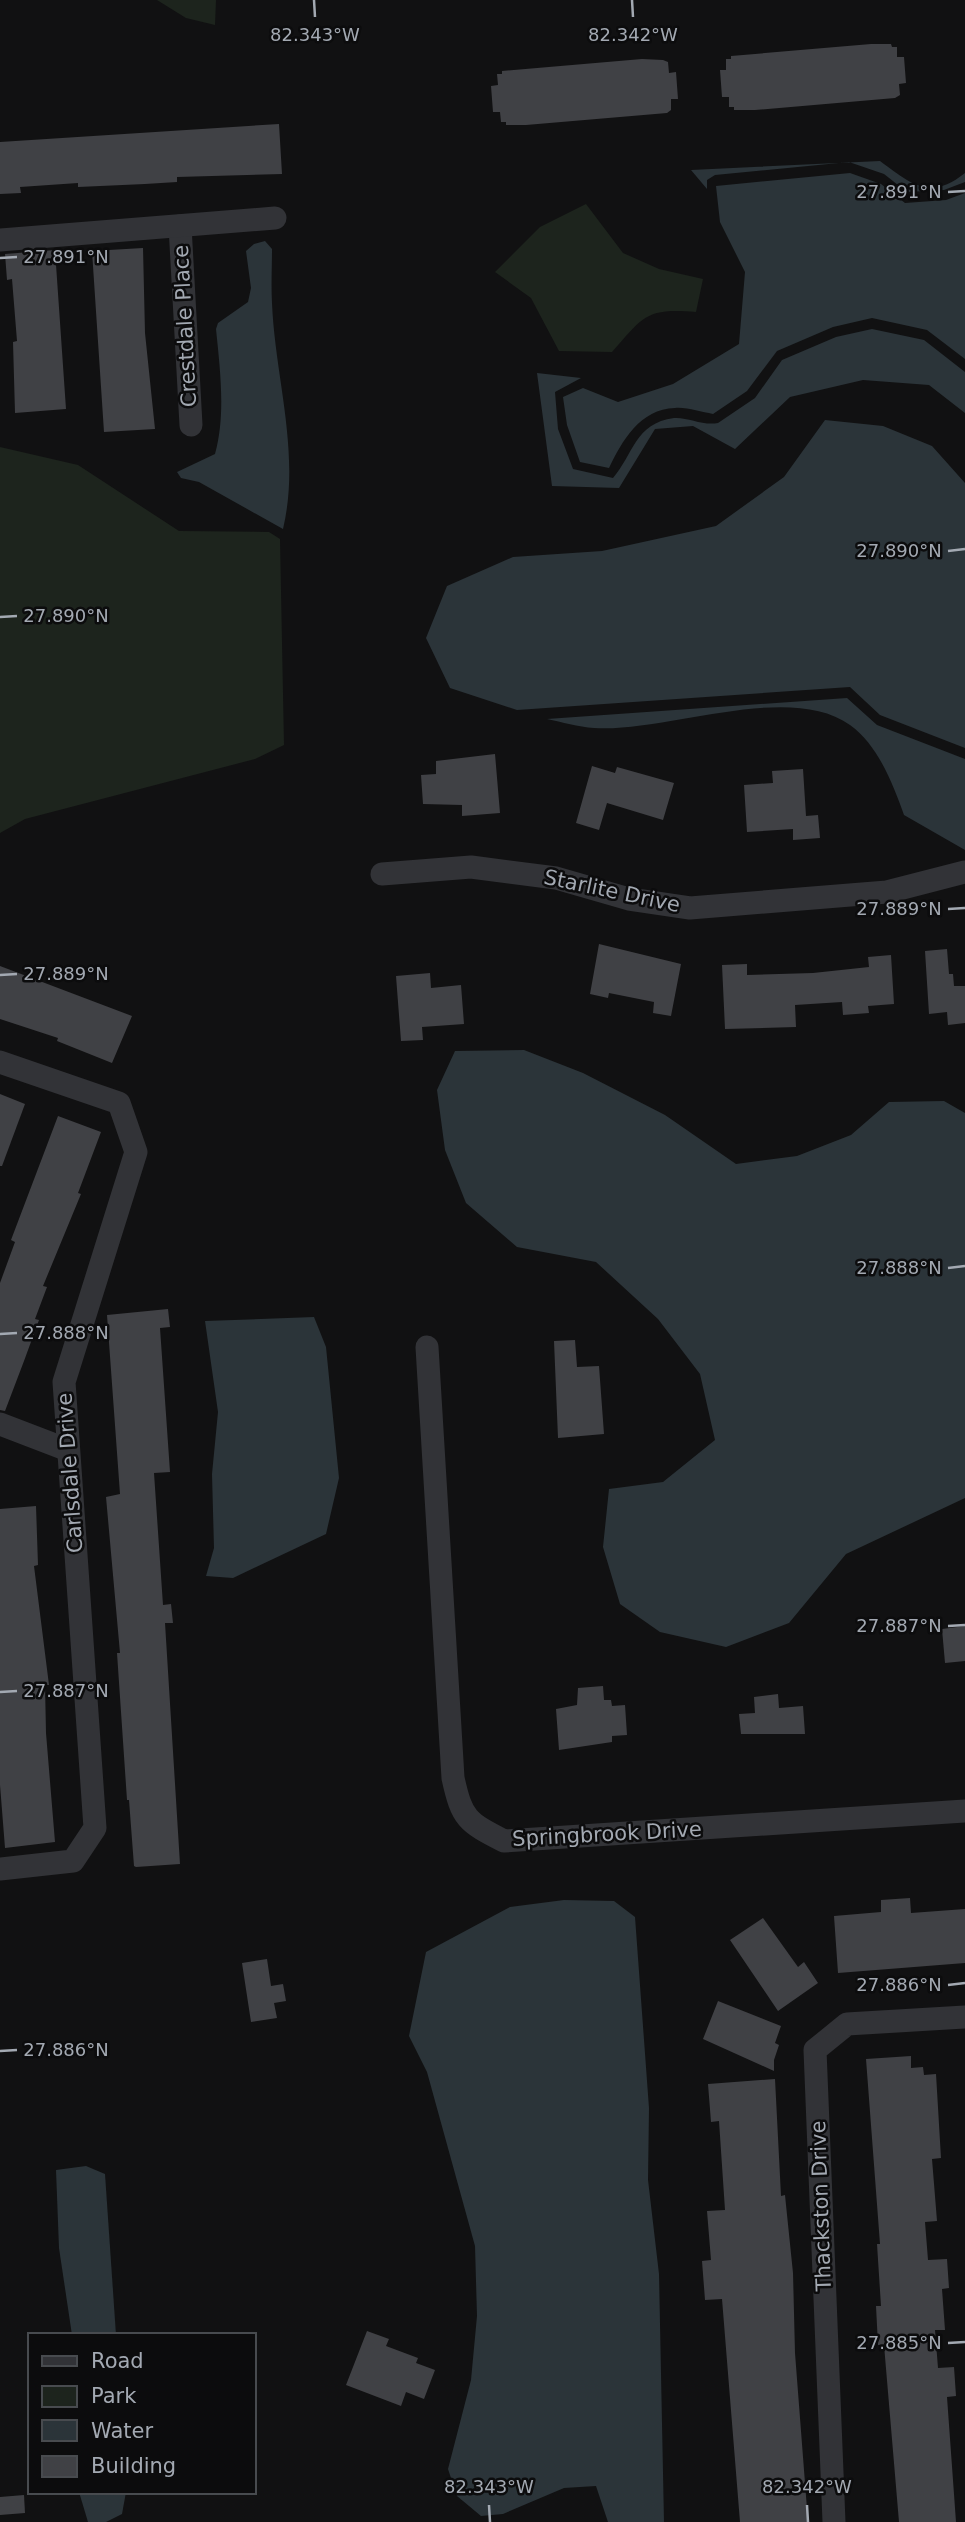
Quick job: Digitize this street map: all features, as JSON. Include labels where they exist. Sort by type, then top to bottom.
[{"type":"street","points":[[0,240],[275,218]]},
{"type":"street","name":"Crestdale Place","points":[[180,226],[191,425]]},
{"type":"street","name":"Starlite Drive","points":[[382,874],[471,867],[556,878],[629,899],[690,908],[887,892],[965,872]]},
{"type":"street","name":"Carlsdale Drive","points":[[0,1062],[119,1102],[136,1152],[64,1382],[95,1828],[73,1861],[0,1869]]},
{"type":"street","name":"Springbrook Drive","points":[[427,1347],[453,1778],[459,1805],[471,1824],[504,1841],[965,1811]]},
{"type":"street","points":[[0,1424],[68,1450]]},
{"type":"street","name":"Thackston Drive","points":[[834,2522],[815,2050],[847,2024],[965,2017]]},
{"type":"green space","points":[[157,0],[216,0],[215,25],[186,18]]},
{"type":"green space","points":[[586,204],[623,253],[659,269],[703,279],[696,312],[656,313],[647,317],[639,322],[612,352],[559,351],[531,298],[495,272],[540,227]]},
{"type":"green space","points":[[0,447],[78,465],[179,531],[269,532],[280,539],[284,745],[255,759],[25,819],[0,833]]},
{"type":"water","points":[[880,161],[901,177],[931,188],[953,181],[965,173],[965,182],[944,190],[907,192],[884,174],[850,162]]},
{"type":"water","points":[[839,163],[715,175],[707,180],[707,189],[691,170]]},
{"type":"water","points":[[850,173],[881,184],[905,203],[946,200],[965,193],[965,359],[927,330],[872,318],[833,327],[777,351],[747,391],[713,414],[684,408],[663,410],[642,420],[634,428],[609,468],[580,462],[567,425],[563,397],[583,388],[618,402],[673,384],[739,344],[745,272],[720,222],[716,186]]},
{"type":"water","points":[[265,241],[272,249],[274,331],[288,444],[288,501],[283,529],[199,482],[181,478],[177,472],[215,454],[221,408],[216,329],[218,323],[248,302],[251,288],[246,251],[254,244]]},
{"type":"water","points":[[872,329],[924,340],[965,372],[965,413],[929,385],[863,380],[790,397],[735,449],[693,426],[655,429],[619,488],[552,486],[537,373],[581,378],[555,392],[558,429],[573,469],[613,478],[636,441],[651,426],[674,418],[718,423],[755,398],[782,360],[836,337]]},
{"type":"water","points":[[825,420],[883,426],[932,446],[965,483],[965,748],[880,715],[850,687],[517,710],[450,688],[426,638],[447,586],[513,557],[602,551],[716,526],[784,477]]},
{"type":"water","points":[[847,698],[877,725],[965,759],[965,850],[904,815],[889,778],[869,743],[850,725],[824,713],[794,708],[761,708],[623,728],[594,728],[547,719]]},
{"type":"water","points":[[524,1050],[583,1073],[665,1115],[736,1164],[797,1156],[851,1135],[889,1102],[944,1101],[965,1113],[965,1498],[846,1554],[789,1623],[726,1647],[660,1632],[620,1604],[603,1547],[609,1489],[663,1482],[715,1440],[700,1374],[658,1319],[596,1262],[517,1247],[466,1203],[445,1150],[437,1090],[455,1051]]},
{"type":"water","points":[[314,1317],[326,1347],[339,1478],[326,1534],[233,1578],[206,1576],[214,1548],[212,1474],[218,1412],[205,1321]]},
{"type":"water","points":[[564,1900],[614,1901],[635,1917],[649,2108],[648,2180],[659,2274],[664,2522],[608,2522],[596,2486],[564,2488],[503,2514],[481,2516],[457,2496],[448,2469],[471,2380],[477,2316],[475,2246],[427,2072],[409,2036],[426,1952],[510,1907]]},
{"type":"water","points":[[86,2166],[105,2174],[116,2333],[72,2333],[59,2248],[56,2170]]},
{"type":"water","points":[[80,2494],[126,2494],[122,2514],[106,2522],[88,2522]]},
{"type":"building","points":[[891,44],[892,47],[897,47],[897,57],[904,57],[906,83],[899,84],[900,95],[895,98],[734,110],[734,107],[729,107],[729,97],[722,97],[720,70],[726,70],[726,59],[731,59],[731,56]]},
{"type":"building","points":[[642,59],[663,60],[668,62],[669,73],[676,72],[678,99],[671,99],[671,110],[667,113],[506,125],[506,122],[501,122],[500,112],[493,112],[491,86],[498,85],[497,74],[502,74],[502,71]]},
{"type":"building","points":[[279,124],[282,174],[177,177],[177,182],[145,184],[78,187],[78,183],[20,187],[21,193],[0,194],[0,142]]},
{"type":"building","points":[[143,248],[145,333],[155,429],[104,432],[92,251]]},
{"type":"building","points":[[55,250],[66,409],[15,413],[13,342],[17,341],[12,279],[7,280],[5,254]]},
{"type":"building","points":[[495,754],[500,813],[462,816],[462,805],[423,804],[421,775],[436,774],[436,761]]},
{"type":"building","points":[[592,766],[615,773],[617,767],[674,783],[663,820],[607,803],[599,830],[576,823]]},
{"type":"building","points":[[803,769],[806,816],[818,815],[820,838],[793,840],[793,829],[747,832],[744,785],[773,783],[772,771]]},
{"type":"building","points":[[599,944],[681,964],[671,1016],[653,1013],[654,1002],[609,993],[608,998],[590,994]]},
{"type":"building","points":[[947,949],[949,974],[953,974],[954,986],[965,986],[965,1023],[948,1025],[947,1012],[929,1014],[925,951]]},
{"type":"building","points":[[891,955],[894,1004],[868,1006],[869,1013],[843,1015],[842,1002],[795,1005],[796,1027],[725,1029],[722,965],[747,964],[747,975],[813,973],[869,967],[868,957]]},
{"type":"building","points":[[0,966],[132,1016],[112,1063],[57,1041],[58,1038],[0,1019]]},
{"type":"building","points":[[430,973],[431,988],[461,985],[464,1024],[422,1027],[423,1040],[401,1041],[396,976]]},
{"type":"building","points":[[0,1094],[25,1104],[2,1166],[0,1166]]},
{"type":"building","points":[[58,1116],[101,1132],[78,1193],[81,1194],[43,1286],[47,1287],[35,1319],[39,1320],[5,1411],[0,1410],[0,1283],[15,1242],[11,1240]]},
{"type":"building","points":[[168,1309],[170,1327],[160,1328],[170,1472],[154,1473],[163,1605],[171,1604],[173,1623],[165,1623],[180,1864],[136,1867],[127,1800],[117,1653],[120,1653],[106,1497],[120,1494],[107,1315]]},
{"type":"building","points":[[575,1340],[577,1367],[599,1366],[604,1434],[558,1438],[554,1341]]},
{"type":"building","points":[[36,1506],[38,1565],[34,1566],[49,1685],[45,1685],[46,1733],[55,1842],[5,1848],[0,1785],[0,1509]]},
{"type":"building","points":[[965,1626],[965,1661],[945,1663],[942,1629]]},
{"type":"building","points":[[603,1686],[604,1700],[611,1700],[612,1706],[625,1705],[627,1735],[612,1736],[612,1742],[559,1750],[556,1709],[577,1705],[578,1688]]},
{"type":"building","points":[[778,1694],[779,1708],[803,1706],[805,1734],[741,1734],[739,1714],[755,1713],[754,1697]]},
{"type":"building","points":[[910,1898],[911,1913],[965,1909],[965,1963],[838,1973],[834,1916],[881,1912],[881,1900]]},
{"type":"building","points":[[763,1918],[798,1967],[804,1962],[818,1983],[778,2011],[730,1940]]},
{"type":"building","points":[[267,1959],[271,1986],[283,1984],[286,2001],[274,2003],[277,2018],[251,2022],[242,1963]]},
{"type":"building","points":[[718,2001],[781,2026],[775,2043],[779,2045],[774,2071],[703,2039]]},
{"type":"building","points":[[911,2056],[911,2068],[923,2067],[924,2075],[936,2074],[941,2158],[932,2159],[937,2221],[925,2222],[928,2260],[947,2259],[949,2288],[942,2289],[945,2330],[935,2330],[938,2368],[954,2367],[956,2396],[947,2397],[956,2522],[899,2522],[884,2345],[878,2345],[876,2306],[881,2306],[877,2244],[880,2244],[866,2059]]},
{"type":"building","points":[[775,2079],[781,2196],[785,2195],[793,2273],[795,2353],[808,2522],[740,2522],[722,2299],[705,2300],[702,2261],[711,2260],[707,2211],[725,2210],[719,2121],[711,2122],[708,2084]]},
{"type":"building","points":[[367,2331],[389,2339],[386,2346],[418,2358],[416,2363],[435,2370],[424,2399],[406,2392],[401,2406],[346,2385]]},
{"type":"building","points":[[24,2495],[25,2513],[0,2515],[0,2497]]}]
